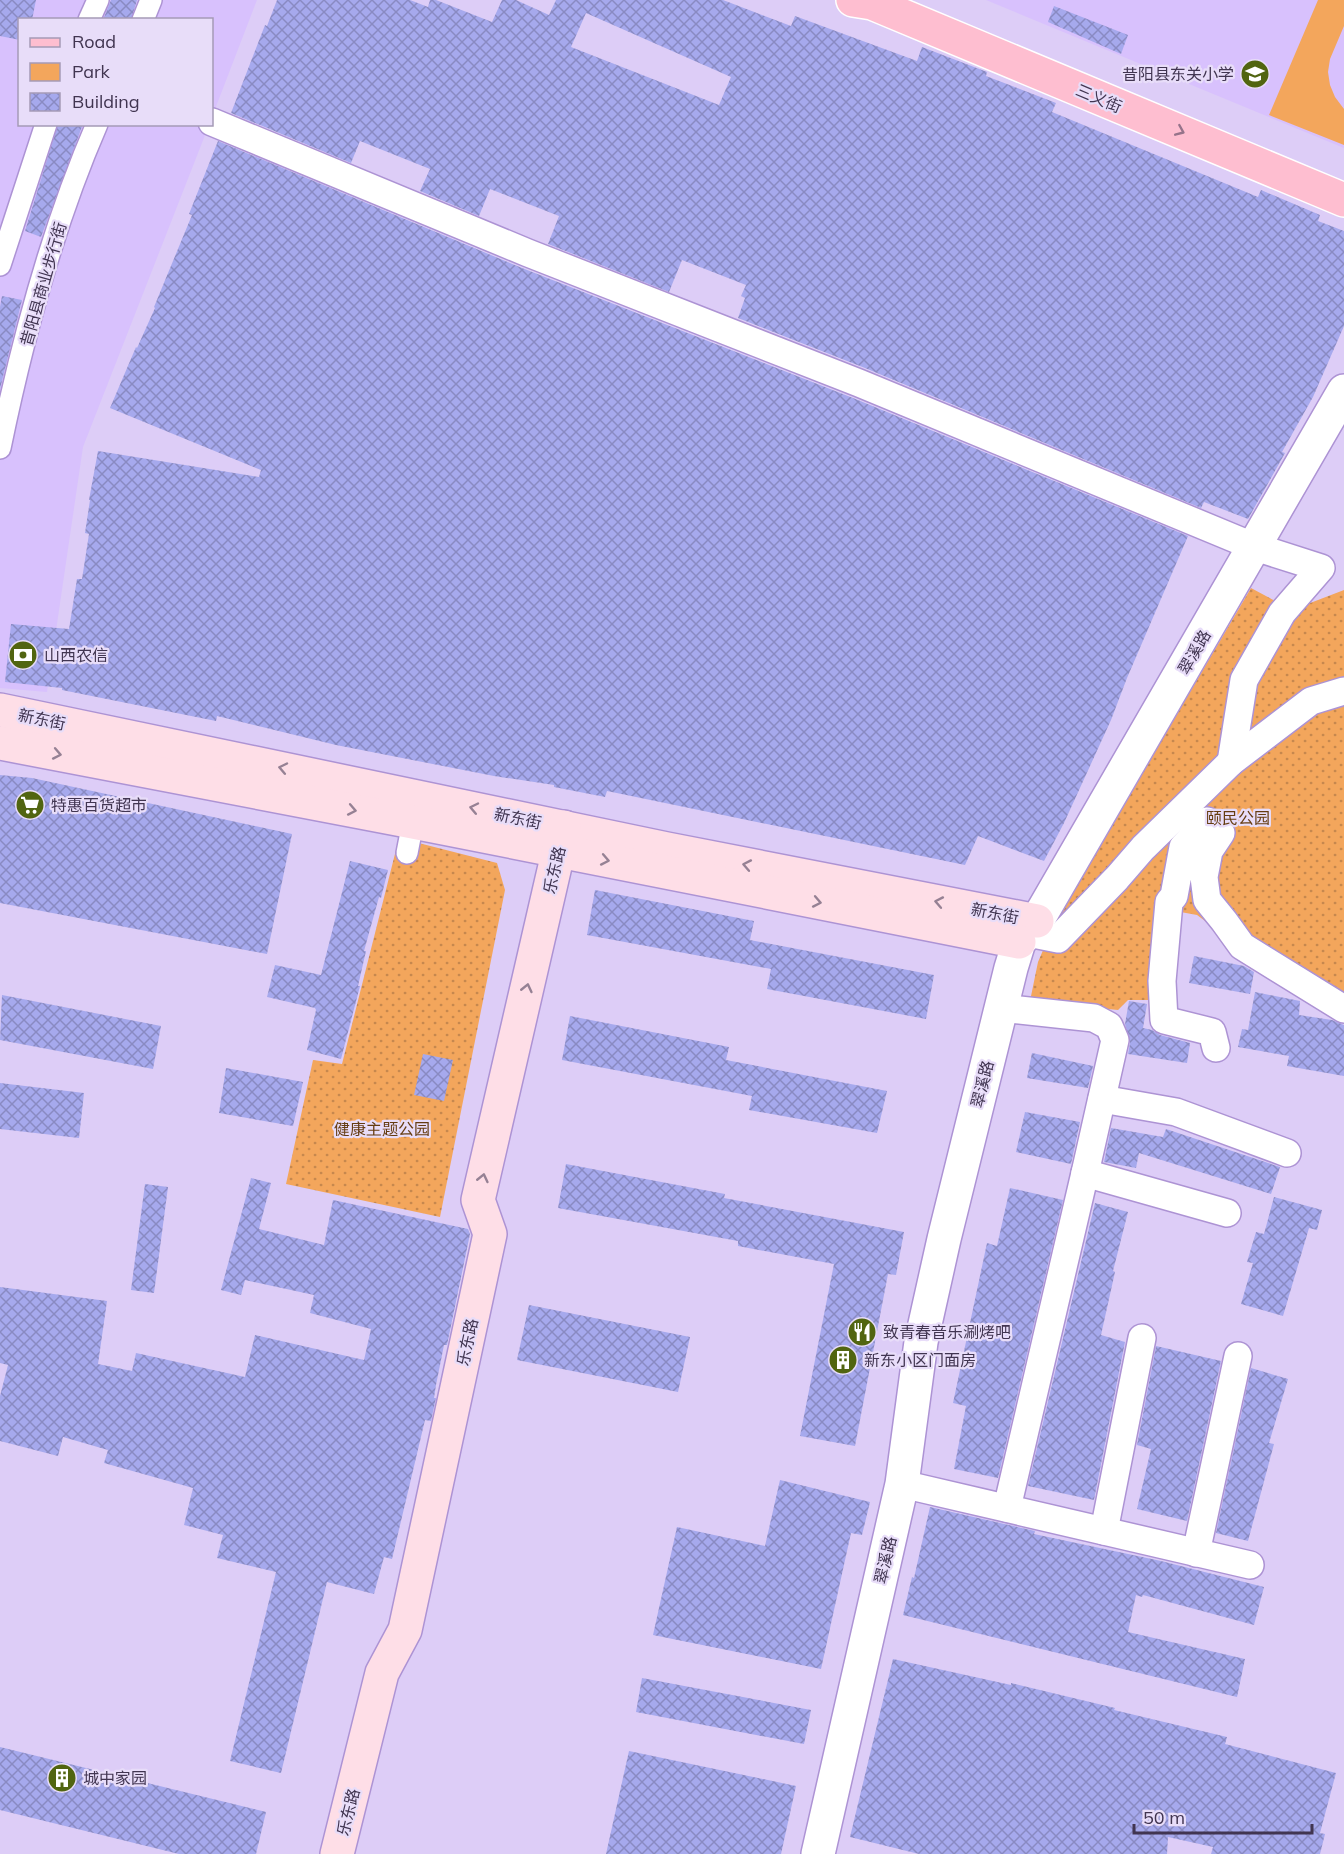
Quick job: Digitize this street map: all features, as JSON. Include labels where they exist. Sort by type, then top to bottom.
[{"type":"main road","name":"三义街","points":[[853,0],[872,3],[1344,200]]},
{"type":"main road","name":"三义街","points":[[915,0],[1344,175]]},
{"type":"main road","name":"新东街","points":[[0,710],[561,839],[1028,932]]},
{"type":"main road","name":"新东街","points":[[0,742],[410,837],[561,839]]},
{"type":"main road","name":"乐东路","points":[[337,1854],[382,1672],[405,1630],[490,1234],[478,1200],[561,839]]},
{"type":"street","points":[[91,18],[98,0]]},
{"type":"street","points":[[144,18],[151,0]]},
{"type":"street","points":[[213,122],[528,253],[859,383],[1255,547],[1321,568],[1282,613],[1244,680],[1232,762]]},
{"type":"street","points":[[0,265],[45,126]]},
{"type":"street","name":"昔阳县商业步行街","points":[[0,448],[37,295],[80,164],[96,126]]},
{"type":"street","name":"翠溪路","points":[[818,1854],[902,1484],[921,1342],[944,1239],[1001,1008],[1028,932],[1255,547],[1344,391]]},
{"type":"street","points":[[1028,932],[1058,939],[1143,848],[1232,762],[1311,701],[1344,691]]},
{"type":"street","points":[[1216,1048],[1212,1032],[1164,1020],[1162,981],[1169,902],[1174,896],[1184,847],[1207,821],[1221,833],[1209,851],[1204,877],[1207,900],[1242,946],[1344,1009]]},
{"type":"street","points":[[1001,1008],[1094,1018],[1109,1026],[1115,1040],[1007,1508]]},
{"type":"street","points":[[1102,1099],[1176,1112],[1287,1154]]},
{"type":"street","points":[[1085,1173],[1227,1213]]},
{"type":"street","points":[[1104,1531],[1142,1338]]},
{"type":"street","points":[[1196,1552],[1238,1356]]},
{"type":"street","points":[[902,1484],[1250,1565]]},
{"type":"shaded area","points":[[0,0],[257,0],[213,114],[213,18],[18,18],[18,126],[209,126],[83,447],[47,692],[0,688]]},
{"type":"shaded area","name":"昔阳县东关小学","points":[[986,0],[1344,0],[1344,148]]},
{"type":"green space","points":[[1318,0],[1344,0],[1344,26],[1330,59],[1328,72],[1335,97],[1344,109],[1344,145],[1269,115]]},
{"type":"green space","name":"颐民公园","points":[[1251,588],[1292,610],[1344,590],[1344,1016],[1270,969],[1197,915],[1164,909],[1154,1000],[1128,1000],[1118,1010],[1030,1001],[1038,962],[1056,920]]},
{"type":"green space","name":"健康主题公园","points":[[399,838],[497,863],[505,890],[440,1217],[286,1184],[313,1060],[342,1064]]},
{"type":"building","points":[[0,0],[36,0],[32,18],[18,18],[18,40],[0,36]]},
{"type":"building","points":[[111,0],[137,0],[132,18],[104,18]]},
{"type":"building","points":[[277,0],[410,0],[428,7],[430,0],[436,0],[492,22],[502,0],[516,0],[549,15],[556,0],[723,0],[791,26],[795,16],[917,61],[922,47],[987,72],[986,76],[1056,103],[1052,112],[1258,197],[1261,190],[1320,215],[1318,221],[1344,231],[1344,326],[1313,397],[1248,519],[1204,502],[1201,508],[865,368],[738,318],[745,298],[741,296],[746,285],[682,260],[669,292],[548,244],[559,216],[490,189],[479,216],[420,191],[430,169],[360,141],[351,163],[231,113],[265,25],[267,26]],"holes":[[[586,13],[731,77],[719,105],[571,47]]]},
{"type":"building","points":[[1054,6],[1128,35],[1121,54],[1048,22]]},
{"type":"building","points":[[57,126],[82,126],[41,237],[25,231]]},
{"type":"building","points":[[218,141],[522,268],[853,398],[1188,536],[1111,720],[1044,861],[978,836],[965,865],[607,791],[605,797],[554,787],[554,785],[494,776],[336,745],[217,716],[216,721],[62,690],[62,688],[5,682],[11,624],[69,629],[77,579],[82,579],[89,534],[85,533],[89,500],[98,451],[259,477],[261,470],[110,408],[155,308]]},
{"type":"building","points":[[2,296],[22,300],[0,389],[0,307]]},
{"type":"building","points":[[0,775],[32,778],[292,834],[267,954],[0,903]]},
{"type":"building","points":[[350,861],[388,870],[364,951],[366,951],[358,986],[360,986],[341,1059],[307,1050],[315,1008],[267,997],[275,965],[321,975]]},
{"type":"building","points":[[595,890],[754,921],[750,940],[934,975],[926,1019],[767,989],[771,969],[587,935]]},
{"type":"building","points":[[1194,956],[1244,966],[1254,972],[1250,994],[1189,983]]},
{"type":"building","points":[[1255,992],[1300,1001],[1299,1015],[1332,1020],[1344,1025],[1344,1076],[1287,1066],[1289,1056],[1238,1047],[1242,1029],[1248,1030]]},
{"type":"building","points":[[2,995],[161,1026],[153,1069],[0,1040]]},
{"type":"building","points":[[1129,1001],[1147,1004],[1143,1028],[1190,1043],[1187,1063],[1128,1054],[1130,1043],[1125,1024]]},
{"type":"building","points":[[570,1016],[729,1047],[726,1060],[887,1091],[877,1133],[749,1110],[752,1096],[562,1060]]},
{"type":"building","points":[[1032,1053],[1093,1066],[1088,1088],[1027,1078]]},
{"type":"building","points":[[423,1054],[453,1060],[444,1101],[414,1095]]},
{"type":"building","points":[[226,1068],[303,1082],[293,1126],[219,1113]]},
{"type":"building","points":[[0,1083],[84,1093],[79,1138],[0,1129]]},
{"type":"building","points":[[1025,1112],[1080,1122],[1071,1164],[1016,1152]]},
{"type":"building","points":[[1111,1128],[1163,1137],[1166,1129],[1280,1167],[1271,1194],[1139,1153],[1136,1168],[1104,1162]]},
{"type":"building","points":[[566,1164],[725,1194],[724,1198],[904,1232],[896,1275],[888,1274],[855,1446],[800,1436],[834,1264],[738,1246],[738,1241],[558,1208]]},
{"type":"building","points":[[251,1178],[271,1183],[259,1229],[324,1245],[333,1200],[468,1229],[470,1234],[447,1345],[444,1345],[431,1421],[425,1420],[392,1559],[384,1557],[374,1594],[327,1582],[281,1773],[230,1761],[276,1572],[217,1558],[223,1535],[184,1525],[193,1488],[104,1463],[108,1450],[63,1437],[58,1456],[0,1441],[0,1396],[8,1365],[0,1363],[0,1287],[107,1301],[98,1364],[132,1371],[136,1353],[245,1377],[255,1335],[364,1360],[371,1329],[310,1313],[314,1295],[245,1280],[241,1295],[221,1290]]},
{"type":"building","points":[[145,1184],[168,1187],[154,1293],[131,1290]]},
{"type":"building","points":[[1010,1188],[1063,1200],[998,1478],[954,1469],[966,1406],[953,1403],[987,1243],[997,1246]]},
{"type":"building","points":[[1274,1197],[1322,1210],[1317,1230],[1309,1228],[1283,1316],[1241,1304],[1253,1263],[1247,1262],[1256,1232],[1264,1234]]},
{"type":"building","points":[[1095,1203],[1128,1212],[1113,1271],[1115,1272],[1101,1335],[1125,1342],[1094,1500],[1028,1486]]},
{"type":"building","points":[[529,1305],[690,1337],[678,1392],[517,1360]]},
{"type":"building","points":[[1156,1346],[1221,1361],[1187,1521],[1137,1509],[1151,1449],[1137,1445]]},
{"type":"building","points":[[1251,1368],[1288,1379],[1269,1443],[1274,1444],[1248,1541],[1216,1533]]},
{"type":"building","points":[[780,1480],[870,1502],[862,1535],[851,1533],[821,1669],[653,1635],[677,1527],[765,1546]]},
{"type":"building","points":[[930,1507],[1035,1531],[1034,1534],[1161,1561],[1264,1587],[1254,1625],[1136,1595],[1128,1632],[1245,1659],[1237,1697],[903,1615]]},
{"type":"building","points":[[893,1659],[1011,1685],[1011,1683],[1115,1708],[1114,1710],[1227,1737],[1225,1744],[1336,1773],[1320,1833],[1325,1834],[1320,1854],[1211,1854],[1213,1847],[1168,1837],[1167,1854],[919,1854],[850,1837]]},
{"type":"building","points":[[642,1678],[811,1710],[804,1744],[636,1712]]},
{"type":"building","name":"城中家园","points":[[0,1747],[266,1812],[256,1854],[179,1854],[0,1810]]},
{"type":"building","points":[[629,1751],[796,1786],[781,1854],[606,1854]]},
{"type":"place","name":"昔阳县东关小学","points":[[1255,74]]},
{"type":"place","name":"山西农信","points":[[23,655]]},
{"type":"place","name":"特惠百货超市","points":[[30,805]]},
{"type":"place","name":"致青春音乐涮烤吧","points":[[862,1332]]},
{"type":"place","name":"新东小区门面房","points":[[843,1360]]},
{"type":"place","name":"城中家园","points":[[62,1778]]}]
